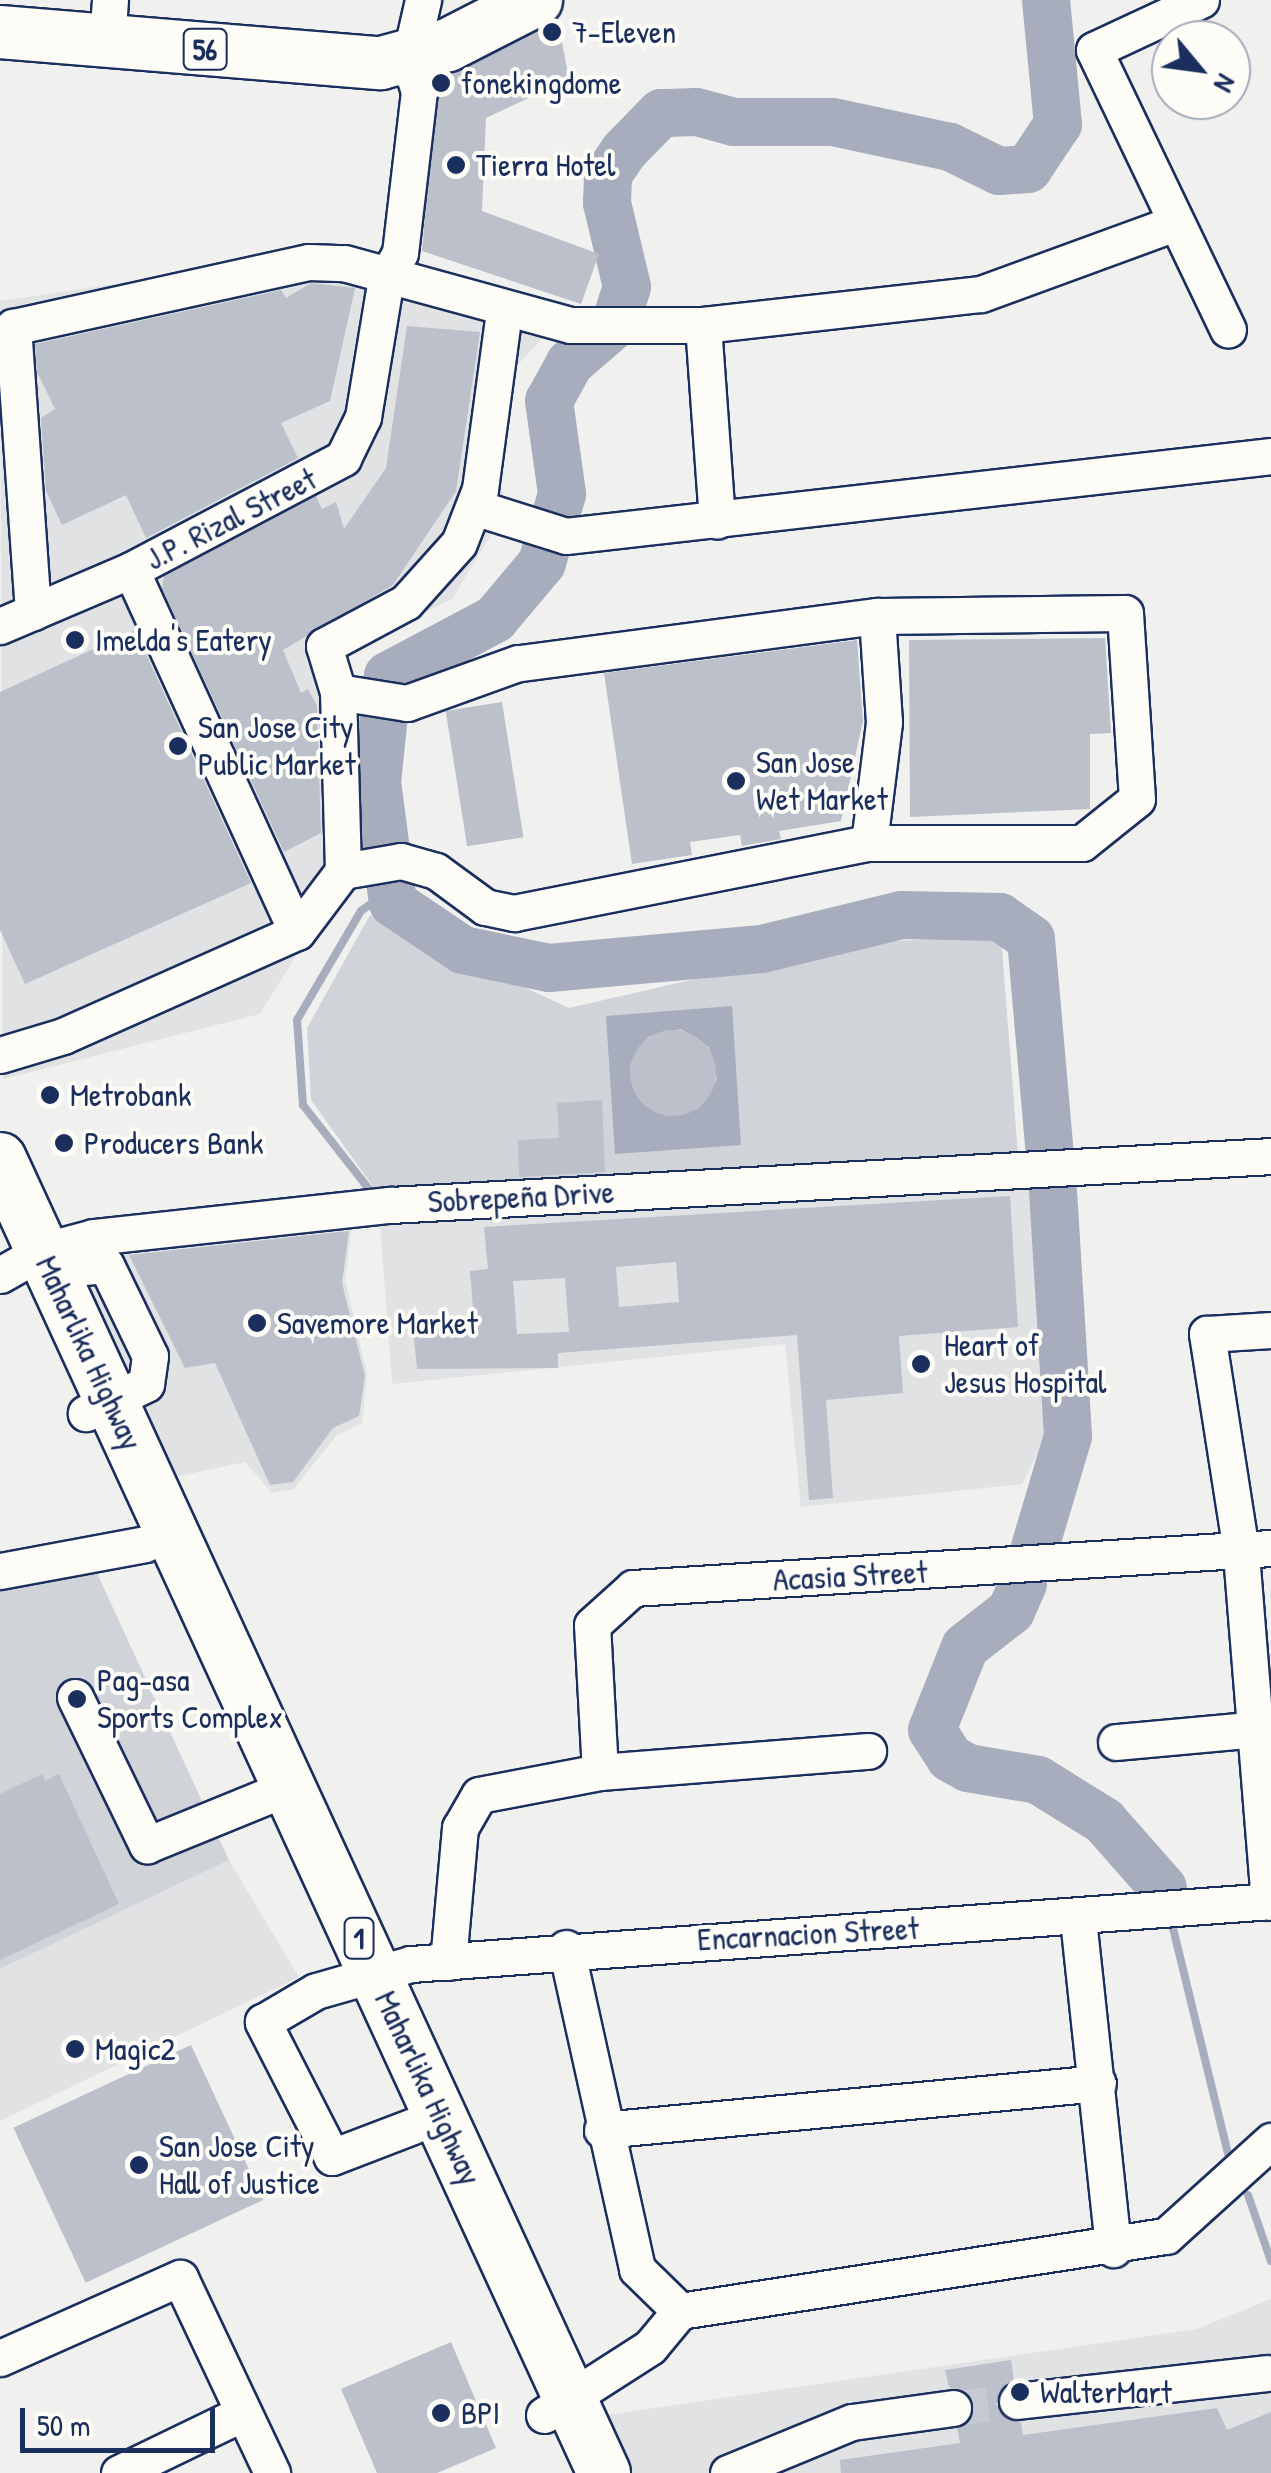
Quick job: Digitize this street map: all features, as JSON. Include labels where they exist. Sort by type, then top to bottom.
[{"type":"highway","name":"56","points":[[6,22],[109,20],[409,60],[536,0]]},
{"type":"highway","name":"Maharlika Highway","points":[[0,1158],[23,1259],[99,1408],[557,2408],[572,2473]]},
{"type":"highway","name":"Maharlika Highway","points":[[99,1408],[146,1544],[277,1792]]},
{"type":"highway","name":"Maharlika Highway","points":[[361,1977],[412,2126],[557,2408],[604,2473]]},
{"type":"street","points":[[409,60],[423,0]]},
{"type":"street","points":[[1201,0],[1094,50],[1228,330]]},
{"type":"street","name":"J.P. Rizal Street","points":[[0,626],[131,570],[344,458],[364,418],[386,278],[400,253],[419,92],[409,60]]},
{"type":"street","points":[[33,612],[14,327],[309,262],[344,263],[504,312],[571,325],[703,325],[980,294],[1175,223]]},
{"type":"street","points":[[372,867],[350,694],[324,646],[384,618],[426,584],[460,543],[474,506],[504,312]]},
{"type":"street","points":[[703,325],[717,521]]},
{"type":"street","points":[[474,506],[516,524],[566,536],[1271,456]]},
{"type":"street","points":[[131,570],[296,932]]},
{"type":"street","points":[[3,1047],[63,1036],[296,932],[372,867],[436,870],[485,907],[514,912],[868,842],[1082,843],[1137,799],[1125,613],[876,616],[518,663],[407,702],[350,694]]},
{"type":"street","points":[[868,842],[884,722],[876,616]]},
{"type":"street","name":"Sobrepeña Drive","points":[[23,1259],[94,1237],[390,1205],[1271,1156]]},
{"type":"street","points":[[1270,1902],[1256,1550],[1207,1334],[1271,1330]]},
{"type":"street","points":[[0,1572],[146,1544]]},
{"type":"street","name":"Acasia Street","points":[[600,1772],[592,1624],[632,1588],[1256,1550]]},
{"type":"street","points":[[74,1697],[146,1845],[277,1792]]},
{"type":"street","points":[[1116,1742],[1262,1729]]},
{"type":"street","points":[[448,1962],[468,1808],[494,1788],[600,1772],[868,1751]]},
{"type":"street","name":"Encarnacion Street","points":[[412,2126],[332,2157],[263,2022],[361,1977],[448,1962],[566,1948],[1078,1920],[1270,1902]]},
{"type":"street","points":[[1078,1920],[1114,2249]]},
{"type":"street","points":[[566,1948],[602,2130],[637,2269],[680,2312]]},
{"type":"street","points":[[602,2130],[1098,2084]]},
{"type":"street","points":[[557,2408],[650,2347],[680,2312],[1114,2249],[1166,2236],[1192,2219],[1271,2140]]},
{"type":"street","points":[[0,2358],[180,2278],[272,2473]]},
{"type":"street","points":[[1017,2400],[1266,2373]]},
{"type":"street","points":[[728,2473],[852,2422],[953,2408]]},
{"type":"street","points":[[119,2473],[243,2413]]},
{"type":"shaded area","name":"San Jose City Public Market","points":[[349,250],[574,305],[509,374],[494,452],[506,510],[452,599],[344,653],[367,840],[260,1014],[3,1079],[0,301]]},
{"type":"shaded area","points":[[370,915],[569,1008],[852,943],[1001,936],[1018,1155],[377,1192],[311,1100],[307,1028]]},
{"type":"shaded area","name":"Heart of Jesus Hospital","points":[[1036,1183],[1058,1415],[1022,1484],[801,1507],[785,1344],[392,1384],[380,1223]]},
{"type":"shaded area","name":"Savemore Market","points":[[353,1219],[345,1279],[367,1374],[362,1423],[336,1436],[294,1489],[272,1493],[245,1462],[165,1479],[60,1258]]},
{"type":"shaded area","name":"Pag-asa Sports Complex","points":[[97,1573],[229,1860],[0,1969],[0,1590]]},
{"type":"shaded area","name":"Magic2","points":[[229,1860],[299,1977],[0,2121],[0,1969]]},
{"type":"shaded area","name":"WalterMart","points":[[1271,2299],[1271,2473],[625,2473],[599,2416],[1197,2329]]},
{"type":"water","points":[[732,1006],[741,1145],[615,1154],[606,1016]],"holes":[[[681,1029],[709,1047],[717,1080],[699,1108],[666,1116],[638,1098],[630,1065],[648,1037]]]},
{"type":"building","name":"Tierra Hotel","points":[[558,21],[569,79],[486,118],[482,211],[599,254],[581,304],[422,251],[437,79]]},
{"type":"building","points":[[311,283],[355,288],[330,401],[281,423],[298,458],[146,538],[126,495],[62,525],[46,491],[41,418],[55,409],[37,372],[35,344],[281,290],[286,298]]},
{"type":"building","points":[[407,326],[480,332],[456,491],[393,585],[283,650],[301,693],[308,689],[317,706],[321,833],[284,852],[162,588],[164,576],[316,496],[322,509],[336,502],[344,529],[386,468]]},
{"type":"building","points":[[135,630],[251,883],[25,984],[0,930],[0,692]]},
{"type":"building","points":[[1105,638],[1111,733],[1090,734],[1090,809],[910,817],[909,640]]},
{"type":"building","name":"San Jose Wet Market","points":[[857,640],[863,721],[841,821],[779,831],[781,839],[742,846],[740,835],[690,842],[692,855],[632,864],[604,673]]},
{"type":"building","points":[[502,702],[523,837],[467,846],[446,711]]},
{"type":"building","points":[[665,1030],[681,1030],[704,1042],[713,1056],[713,1090],[704,1104],[681,1116],[665,1116],[649,1109],[637,1097],[630,1081],[630,1065],[637,1049],[649,1037]]},
{"type":"building","points":[[602,1100],[605,1172],[519,1177],[518,1140],[559,1138],[557,1103]]},
{"type":"building","points":[[1010,1196],[1018,1327],[899,1336],[903,1393],[826,1400],[833,1498],[809,1500],[797,1335],[558,1353],[558,1368],[417,1369],[413,1327],[474,1320],[470,1271],[488,1269],[484,1227]],"holes":[[[676,1262],[679,1302],[619,1307],[616,1267]],[[565,1278],[569,1332],[517,1334],[513,1281]]]},
{"type":"building","name":"Savemore Market","points":[[349,1231],[342,1283],[365,1376],[359,1416],[333,1428],[293,1482],[270,1485],[215,1363],[185,1368],[129,1255]]},
{"type":"building","points":[[42,1774],[45,1781],[59,1774],[119,1904],[0,1960],[0,1794]]},
{"type":"building","name":"San Jose City Hall of Justice","points":[[191,2045],[263,2200],[86,2283],[13,2128]]},
{"type":"building","points":[[451,2342],[496,2448],[437,2473],[377,2473],[341,2389]]},
{"type":"building","points":[[1011,2360],[1014,2380],[996,2404],[1021,2422],[1023,2435],[1217,2408],[1227,2430],[1271,2412],[1271,2473],[841,2473],[840,2460],[960,2443],[957,2429],[974,2404],[949,2387],[945,2370]]},
{"type":"waterway","points":[[1046,0],[1058,124],[1028,169],[999,171],[950,147],[832,122],[734,122],[696,112],[661,113],[624,151],[608,175],[607,203],[627,287],[615,324],[570,363],[549,401],[562,494],[542,563],[495,619],[388,676],[377,782],[393,903],[463,950],[549,968],[762,949],[901,915],[1000,917],[1031,939],[1050,1155]]},
{"type":"waterway","points":[[372,1193],[303,1105],[297,1020],[361,911],[391,889]]},
{"type":"waterway","points":[[1035,1547],[1068,1436],[1053,1191]]},
{"type":"waterway","points":[[1023,1584],[1011,1611],[965,1647],[932,1730],[950,1758],[968,1768],[1038,1780],[1104,1821],[1163,1888]]},
{"type":"waterway","points":[[1172,1924],[1228,2154]]},
{"type":"waterway","points":[[1248,2195],[1271,2261]]},
{"type":"tunnel","points":[[953,2408],[1017,2401]]},
{"type":"place","name":"7-Eleven","points":[[552,32]]},
{"type":"place","name":"fonekingdome","points":[[441,83]]},
{"type":"place","name":"Tierra Hotel","points":[[456,165]]},
{"type":"place","name":"Imelda's Eatery","points":[[75,640]]},
{"type":"place","name":"San Jose City Public Market","points":[[178,746]]},
{"type":"place","name":"San Jose Wet Market","points":[[736,781]]},
{"type":"place","name":"Metrobank","points":[[50,1095]]},
{"type":"place","name":"Producers Bank","points":[[64,1143]]},
{"type":"place","name":"Savemore Market","points":[[257,1323]]},
{"type":"place","name":"Heart of Jesus Hospital","points":[[921,1364]]},
{"type":"place","name":"Pag-asa Sports Complex","points":[[77,1699]]},
{"type":"place","name":"Magic2","points":[[75,2049]]},
{"type":"place","name":"San Jose City Hall of Justice","points":[[139,2165]]},
{"type":"place","name":"WalterMart","points":[[1020,2392]]},
{"type":"place","name":"BPI","points":[[441,2413]]}]
